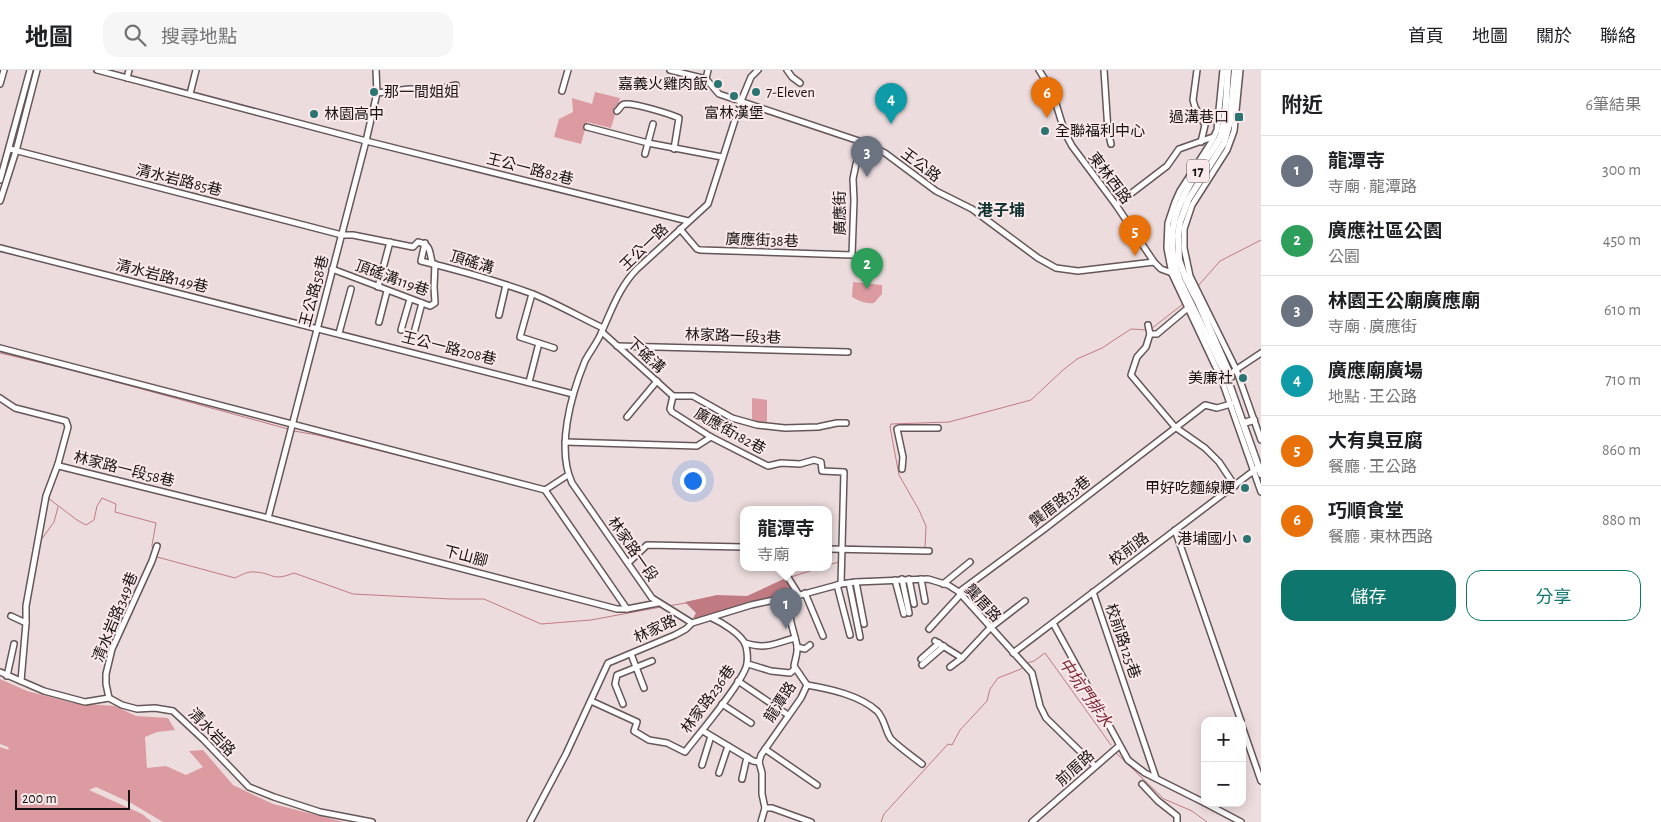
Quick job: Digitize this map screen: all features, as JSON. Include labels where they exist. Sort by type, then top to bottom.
[{"type":"main road","name":"17","points":[[1228,70],[1227,133],[1185,191],[1174,217],[1172,234],[1179,271],[1250,421],[1259,468]]},
{"type":"main road","name":"17","points":[[1179,271],[1180,222],[1188,200],[1205,178],[1224,143],[1235,70]]},
{"type":"main road","name":"17","points":[[1228,374],[1259,468]]},
{"type":"street","points":[[0,84],[4,70]]},
{"type":"street","points":[[0,180],[30,70]]},
{"type":"street","points":[[0,202],[16,151],[37,70]]},
{"type":"street","name":"王公一路82巷","points":[[97,70],[108,71],[127,78],[366,141],[688,221]]},
{"type":"street","points":[[127,78],[129,70]]},
{"type":"street","points":[[190,94],[196,70]]},
{"type":"street","name":"王公路58巷","points":[[268,518],[291,423],[366,141],[377,93],[376,70]]},
{"type":"street","points":[[562,91],[568,70]]},
{"type":"street","name":"王公路","points":[[670,70],[706,80],[718,94],[865,143],[885,153],[936,191],[972,209],[1038,258],[1056,268],[1078,271],[1154,262]]},
{"type":"street","points":[[706,80],[708,70]]},
{"type":"street","name":"王公一路","points":[[568,475],[565,442],[573,394],[586,360],[627,279],[708,204],[741,101],[751,77],[758,70]]},
{"type":"street","points":[[787,70],[794,79],[800,82]]},
{"type":"street","name":"東林西路","points":[[1039,70],[1052,91],[1069,140],[1084,163],[1116,205],[1154,262],[1161,268],[1179,271]]},
{"type":"street","points":[[1104,70],[1108,131],[1111,144]]},
{"type":"street","points":[[1197,70],[1193,100],[1205,124],[1201,142]]},
{"type":"street","points":[[1223,70],[1219,119],[1214,137],[1180,191],[1170,213],[1167,248],[1228,374],[1230,404],[1259,468],[1261,492]]},
{"type":"street","points":[[1116,205],[1167,166],[1178,149],[1227,133],[1240,70]]},
{"type":"street","points":[[377,93],[409,89],[435,90],[456,85]]},
{"type":"street","points":[[617,111],[625,104],[641,106],[679,118],[674,148]]},
{"type":"street","points":[[645,154],[653,124]]},
{"type":"street","points":[[587,127],[687,152],[722,157]]},
{"type":"street","name":"廣應街","points":[[852,255],[854,200],[852,179],[865,143]]},
{"type":"street","name":"清水岩路85巷","points":[[10,149],[342,234]]},
{"type":"street","name":"廣應街38巷","points":[[680,229],[696,249],[700,250],[852,255]]},
{"type":"street","points":[[342,234],[413,247],[418,242],[425,243],[421,261],[434,263]]},
{"type":"street","points":[[378,287],[390,242]]},
{"type":"street","name":"頂磘溝","points":[[425,243],[428,246],[434,263],[532,294],[602,330]]},
{"type":"street","name":"清水岩路149巷","points":[[0,248],[317,328]]},
{"type":"street","name":"頂磘溝119巷","points":[[332,269],[430,306],[435,303],[434,263]]},
{"type":"street","points":[[499,315],[506,286]]},
{"type":"street","points":[[340,333],[351,289]]},
{"type":"street","points":[[379,322],[387,291]]},
{"type":"street","points":[[532,294],[520,337],[554,348]]},
{"type":"street","points":[[1150,334],[1157,334],[1192,298]]},
{"type":"street","points":[[401,330],[410,299]]},
{"type":"street","points":[[414,333],[422,303]]},
{"type":"street","points":[[1148,326],[1150,334],[1146,347],[1137,358],[1131,375],[1175,427],[1205,448],[1219,462],[1234,486]]},
{"type":"street","name":"王公一路208巷","points":[[317,328],[573,394]]},
{"type":"street","name":"下磘溝","points":[[602,330],[674,396]]},
{"type":"street","points":[[529,382],[540,343]]},
{"type":"street","name":"林家路一段3巷","points":[[618,346],[848,352]]},
{"type":"street","points":[[0,348],[545,490],[627,609]]},
{"type":"street","points":[[1228,374],[1261,353]]},
{"type":"street","points":[[628,417],[657,381]]},
{"type":"street","points":[[674,396],[693,396],[732,418],[757,425],[801,428],[846,423]]},
{"type":"street","name":"廣應街182巷","points":[[674,396],[670,409],[672,412],[711,437],[768,466],[781,463],[800,464],[814,460],[821,462],[822,471],[844,472],[840,548]]},
{"type":"street","name":"林家路一段58巷","points":[[0,398],[15,408],[66,421],[68,427],[59,466],[105,479],[268,518]]},
{"type":"street","name":"龔厝路33巷","points":[[929,629],[960,593],[1204,404],[1217,408],[1230,404]]},
{"type":"street","points":[[1250,421],[1261,440]]},
{"type":"street","points":[[902,469],[903,457],[896,429],[938,428]]},
{"type":"street","points":[[565,442],[697,446],[711,437]]},
{"type":"street","points":[[21,681],[26,606],[46,496],[58,464]]},
{"type":"street","name":"校前路","points":[[1013,653],[1259,468]]},
{"type":"street","points":[[545,490],[568,475]]},
{"type":"street","name":"林家路一段","points":[[568,475],[652,598],[692,623]]},
{"type":"street","name":"下山腳","points":[[268,518],[617,609],[627,609],[658,602]]},
{"type":"street","points":[[1175,530],[1240,717]]},
{"type":"street","points":[[628,563],[647,545],[740,547]]},
{"type":"street","name":"清水岩路349巷","points":[[109,698],[106,674],[112,649],[157,546]]},
{"type":"street","points":[[840,548],[839,584],[850,635]]},
{"type":"street","points":[[832,549],[929,552]]},
{"type":"street","points":[[943,584],[970,562]]},
{"type":"street","points":[[784,571],[823,636]]},
{"type":"street","points":[[908,579],[914,604]]},
{"type":"street","points":[[921,579],[925,601]]},
{"type":"street","name":"龔厝路","points":[[884,580],[928,579],[960,593],[1033,677],[1040,706],[1046,718],[1095,766]]},
{"type":"street","name":"林家路","points":[[530,822],[566,754],[608,663],[675,635],[692,623],[839,584],[884,580]]},
{"type":"street","points":[[896,580],[907,614],[902,580]]},
{"type":"street","points":[[856,582],[864,624]]},
{"type":"street","points":[[849,583],[860,637]]},
{"type":"street","name":"校前路125巷","points":[[1093,592],[1156,778]]},
{"type":"street","name":"龍潭路","points":[[761,822],[765,808],[762,794],[762,773],[759,762],[764,749],[801,698],[807,685],[795,669],[797,647],[789,616],[790,604],[799,595]]},
{"type":"street","points":[[950,667],[962,658],[990,628],[1025,601]]},
{"type":"street","points":[[12,616],[26,623]]},
{"type":"street","points":[[712,618],[728,626],[745,643],[753,645],[771,646],[794,638]]},
{"type":"street","points":[[1054,623],[1128,760],[1136,768],[1201,801]]},
{"type":"street","name":"林家路236巷","points":[[591,701],[637,722],[634,731],[649,740],[667,743],[685,752],[703,731],[748,664],[745,643]]},
{"type":"street","points":[[940,643],[962,658]]},
{"type":"street","points":[[921,659],[940,643]]},
{"type":"street","points":[[922,665],[940,643]]},
{"type":"street","points":[[7,676],[14,644]]},
{"type":"street","points":[[797,647],[805,649],[810,645]]},
{"type":"street","points":[[631,654],[644,688]]},
{"type":"street","points":[[623,704],[615,684],[616,678],[621,672],[652,661]]},
{"type":"street","points":[[748,664],[780,672],[790,673],[795,669]]},
{"type":"street","points":[[0,672],[44,691],[85,702],[109,698]]},
{"type":"street","points":[[738,681],[788,715]]},
{"type":"street","points":[[807,685],[826,688],[865,703],[882,718],[890,738],[922,764]]},
{"type":"street","name":"清水岩路","points":[[109,698],[122,705],[137,709],[173,710],[248,786],[274,797],[320,812],[372,822]]},
{"type":"street","points":[[722,704],[751,723]]},
{"type":"street","points":[[703,731],[759,762]]},
{"type":"street","points":[[702,765],[710,736]]},
{"type":"street","points":[[1246,738],[1261,781]]},
{"type":"street","points":[[719,773],[728,746]]},
{"type":"street","name":"前厝路","points":[[1032,822],[1120,746]]},
{"type":"street","points":[[764,749],[817,785]]},
{"type":"street","points":[[742,779],[747,757]]},
{"type":"street","points":[[1142,784],[1158,802],[1177,816],[1176,822]]},
{"type":"street","points":[[1213,807],[1241,822]]},
{"type":"street","points":[[765,808],[772,808],[810,822]]},
{"type":"shaded area","points":[[595,92],[620,98],[611,128],[587,122],[581,144],[554,137],[559,119],[573,112],[572,98],[592,104]]},
{"type":"shaded area","points":[[853,282],[882,285],[882,294],[874,303],[860,301],[852,297]]},
{"type":"shaded area","points":[[752,398],[767,400],[767,423],[752,421]]},
{"type":"shaded area","points":[[786,578],[797,593],[752,603],[702,618],[693,618],[696,613],[685,602],[717,595],[747,596]]},
{"type":"shaded area","points":[[0,679],[27,691],[73,703],[115,706],[136,716],[168,718],[175,730],[157,732],[145,737],[147,768],[166,766],[186,775],[203,767],[189,751],[203,750],[233,785],[273,804],[344,822],[163,822],[131,803],[96,787],[89,790],[142,814],[152,822],[0,822],[0,747],[9,750],[8,747],[0,744]]},
{"type":"waterway","points":[[1198,286],[1220,261],[1261,240]]},
{"type":"waterway","points":[[1151,329],[1183,304]]},
{"type":"waterway","points":[[845,546],[925,548],[926,526],[899,475],[891,424],[949,422],[1031,400],[1077,359],[1102,348],[1131,329],[1147,330]]},
{"type":"waterway","points":[[0,353],[76,371],[288,429]]},
{"type":"waterway","points":[[294,431],[317,435],[540,491]]},
{"type":"waterway","points":[[48,498],[86,525],[94,520],[97,506],[102,498],[116,504],[115,512],[156,523],[152,545],[153,552]]},
{"type":"waterway","points":[[41,540],[54,522],[58,507]]},
{"type":"waterway","points":[[832,564],[839,562],[839,552]]},
{"type":"waterway","points":[[157,557],[235,578],[252,572],[277,577],[294,573],[353,594],[484,599],[541,624],[591,620],[661,607]]},
{"type":"waterway","points":[[791,577],[810,571]]},
{"type":"waterway","points":[[668,606],[686,603]]},
{"type":"waterway","name":"中坑門排水","points":[[1027,663],[1034,661],[1045,653],[1111,745]]},
{"type":"waterway","name":"中坑門排水","points":[[881,822],[884,814],[948,744],[952,745],[960,730],[987,701],[990,689],[998,678],[1024,666]]},
{"type":"waterway","name":"中坑門排水","points":[[1116,753],[1164,799],[1192,811],[1207,822]]},
{"type":"place","name":"嘉義火雞肉飯","points":[[718,84]]},
{"type":"place","name":"那一間姐姐","points":[[374,92]]},
{"type":"place","name":"7-Eleven","points":[[756,92]]},
{"type":"place","name":"富林漢堡","points":[[734,96]]},
{"type":"place","name":"林園高中","points":[[314,114]]},
{"type":"place","name":"過溝巷口","points":[[1239,117]]},
{"type":"place","name":"巧順食堂","points":[[1047,118]]},
{"type":"place","name":"廣應廟廣場","points":[[891,124]]},
{"type":"place","name":"全聯福利中心","points":[[1045,131]]},
{"type":"place","name":"林園王公廟廣應廟","points":[[867,177]]},
{"type":"place","name":"大有臭豆腐","points":[[1135,256]]},
{"type":"place","name":"廣應社區公園","points":[[867,289]]},
{"type":"place","name":"美廉社","points":[[1243,378]]},
{"type":"place","name":"甲好吃麵線粳","points":[[1245,488]]},
{"type":"place","name":"港埔國小","points":[[1247,539]]},
{"type":"place","name":"龍潭寺","points":[[786,629]]},
{"type":"district","name":"港子埔","points":[[1001,210]]}]
